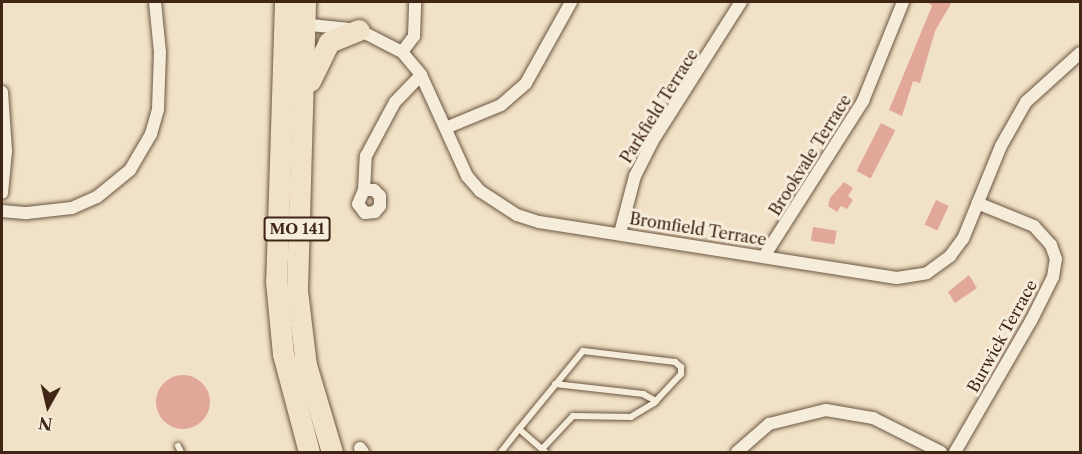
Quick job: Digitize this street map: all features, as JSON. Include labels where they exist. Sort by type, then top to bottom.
[{"type":"highway","name":"MO 141","points":[[285,2],[296,25],[304,96],[297,291],[306,365],[332,453]]},
{"type":"highway","name":"MO 141","points":[[305,2],[296,25],[276,281],[283,354],[309,453]]},
{"type":"highway","points":[[304,96],[329,42],[359,30]]},
{"type":"street","points":[[2,211],[27,213],[72,208],[97,197],[129,170],[151,134],[158,109],[160,52],[155,2]]},
{"type":"street","points":[[402,52],[414,36],[416,2]]},
{"type":"street","points":[[448,127],[501,105],[525,83],[571,2]]},
{"type":"street","name":"Parkfield Terrace","points":[[620,233],[635,176],[652,142],[741,2]]},
{"type":"street","name":"Brookvale Terrace","points":[[765,255],[858,111],[903,2]]},
{"type":"street","name":"Bromfield Terrace","points":[[296,25],[359,30],[402,52],[421,75],[448,127],[453,150],[467,176],[498,205],[539,222],[765,255],[879,277],[918,276],[951,256],[963,239],[1001,146],[1026,102],[1080,53]]},
{"type":"street","points":[[364,190],[363,166],[374,138],[394,102],[421,75]]},
{"type":"street","points":[[2,92],[6,151],[2,193]]},
{"type":"street","name":"Burwick Terrace","points":[[956,453],[1031,321],[1053,277],[1056,259],[1051,245],[1034,226],[977,203]]},
{"type":"street","points":[[737,453],[748,439],[769,424],[826,410],[873,418],[941,453]]},
{"type":"lane","points":[[501,453],[519,429],[555,384],[583,351],[675,362],[681,367],[681,374],[656,401],[632,417],[573,416],[543,451],[519,429]]},
{"type":"lane","points":[[555,384],[643,394],[656,401]]},
{"type":"building","points":[[928,2],[952,2],[935,31],[920,83],[913,81],[902,116],[889,110],[932,6]]},
{"type":"building","points":[[881,123],[895,130],[871,178],[856,171]]},
{"type":"building","points":[[844,182],[853,188],[848,196],[853,200],[847,209],[841,206],[837,212],[828,206],[830,198]]},
{"type":"building","points":[[936,200],[949,206],[937,230],[925,224]]},
{"type":"building","points":[[813,227],[837,231],[835,245],[811,241]]},
{"type":"building","points":[[969,275],[977,288],[955,303],[948,292]]},
{"type":"building","points":[[183,375],[193,377],[202,383],[208,392],[210,402],[208,412],[202,421],[193,427],[183,429],[173,427],[164,421],[158,412],[156,402],[158,392],[164,383],[173,377]]}]
